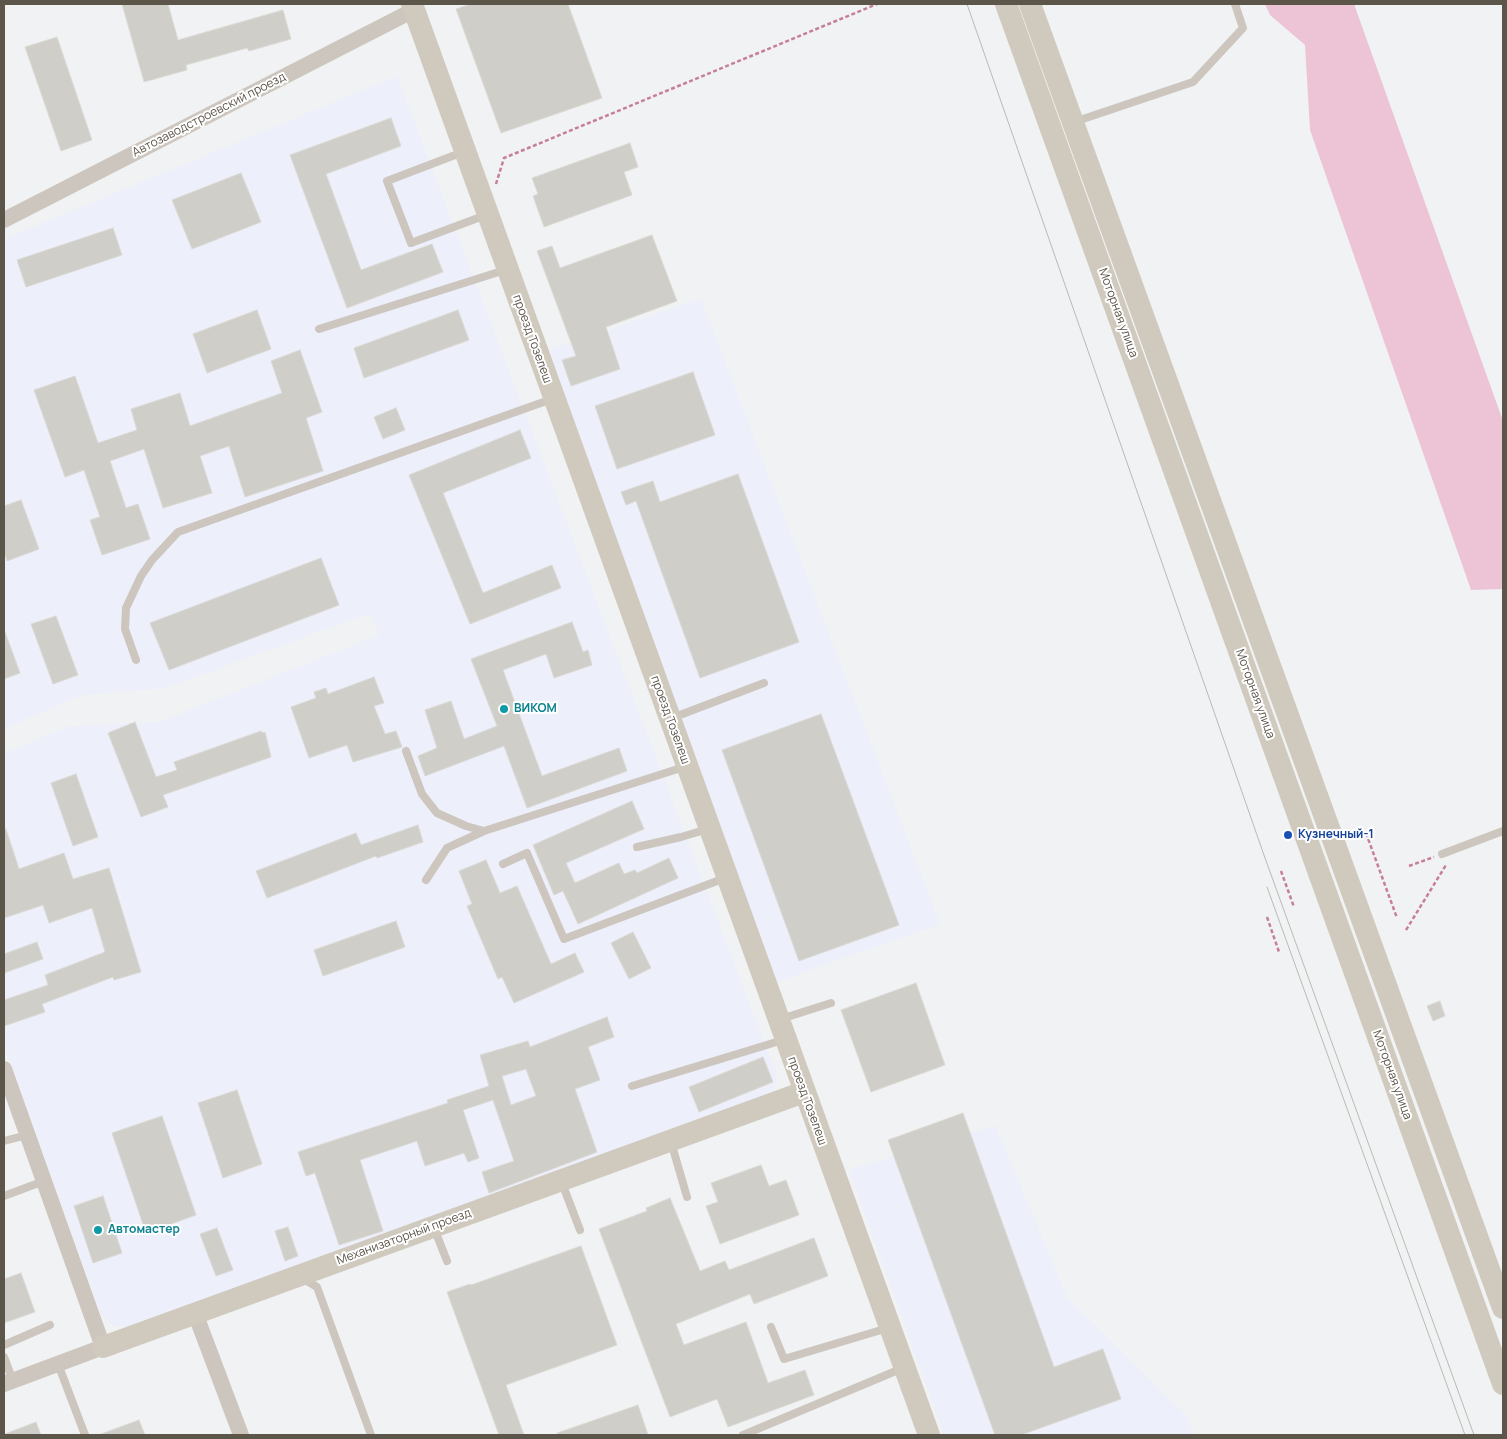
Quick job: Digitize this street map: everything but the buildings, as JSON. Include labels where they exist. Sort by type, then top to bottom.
[{"type":"main road","name":"Моторная улица","points":[[1006,4],[1503,1384]]},
{"type":"main road","name":"Моторная улица","points":[[1030,4],[1503,1308]]},
{"type":"main road","name":"проезд Тозелеш","points":[[413,7],[929,1435]]},
{"type":"main road","points":[[1168,453],[1189,444]]},
{"type":"main road","name":"Механизаторный проезд","points":[[104,1347],[804,1092]]},
{"type":"street","name":"Автозаводстроевский проезд","points":[[4,220],[413,7]]},
{"type":"street","points":[[4,1069],[104,1347]]},
{"type":"street","points":[[195,1314],[241,1435]]},
{"type":"street","name":"Механизаторный проезд","points":[[8,1382],[104,1347]]},
{"type":"lane","points":[[1073,122],[1193,82],[1242,28],[1235,4]]},
{"type":"lane","points":[[465,151],[387,181],[411,243],[484,206]]},
{"type":"lane","points":[[319,329],[507,270]]},
{"type":"lane","points":[[136,660],[125,629],[126,608],[141,576],[152,560],[178,532],[554,399]]},
{"type":"lane","points":[[669,719],[764,682]]},
{"type":"lane","points":[[406,751],[422,794],[437,813],[466,826],[484,831]]},
{"type":"lane","points":[[426,880],[447,848],[484,831],[686,766]]},
{"type":"lane","points":[[637,847],[681,837],[709,828]]},
{"type":"lane","points":[[1442,854],[1503,831]]},
{"type":"lane","points":[[503,864],[527,853],[564,940],[727,877]]},
{"type":"lane","points":[[632,1086],[782,1030],[831,1003]]},
{"type":"lane","points":[[4,1141],[27,1135]]},
{"type":"lane","points":[[670,1140],[687,1197]]},
{"type":"lane","points":[[561,1180],[580,1230]]},
{"type":"lane","points":[[4,1196],[44,1182]]},
{"type":"lane","points":[[433,1227],[447,1261]]},
{"type":"lane","points":[[299,1276],[317,1287],[371,1435]]},
{"type":"lane","points":[[4,1345],[50,1325]]},
{"type":"lane","points":[[771,1327],[784,1359],[890,1328]]},
{"type":"lane","points":[[4,1357],[8,1382]]},
{"type":"lane","points":[[58,1364],[85,1435]]},
{"type":"lane","points":[[743,1435],[904,1368]]},
{"type":"path","points":[[484,206],[493,193],[504,158],[878,4]]},
{"type":"path","points":[[1366,833],[1397,918]]},
{"type":"path","points":[[1406,930],[1456,849]]},
{"type":"path","points":[[1409,866],[1442,854]]},
{"type":"path","points":[[1281,871],[1294,907]]},
{"type":"path","points":[[1267,917],[1279,952]]},
{"type":"shaded area","points":[[1265,4],[1354,4],[1503,421],[1503,589],[1471,590],[1310,130],[1305,45],[1270,15]]},
{"type":"shaded area","points":[[397,76],[777,1076],[775,1088],[766,1096],[131,1327],[113,1326],[101,1315],[4,1045],[4,754],[70,726],[159,722],[379,635],[370,613],[166,688],[83,695],[4,729],[4,239]]},
{"type":"shaded area","points":[[701,299],[940,924],[776,982],[546,351]]},
{"type":"shaded area","points":[[995,1125],[1067,1297],[1187,1416],[1193,1435],[944,1435],[849,1170]]},
{"type":"tram line","points":[[967,4],[1265,858],[1474,1435]]},
{"type":"tram line","points":[[1267,887],[1465,1435]]},
{"type":"place","name":"ВИКОМ","points":[[504,709]]},
{"type":"place","name":"Кузнечный-1","points":[[1288,835]]},
{"type":"place","name":"Автомастер","points":[[98,1230]]}]
